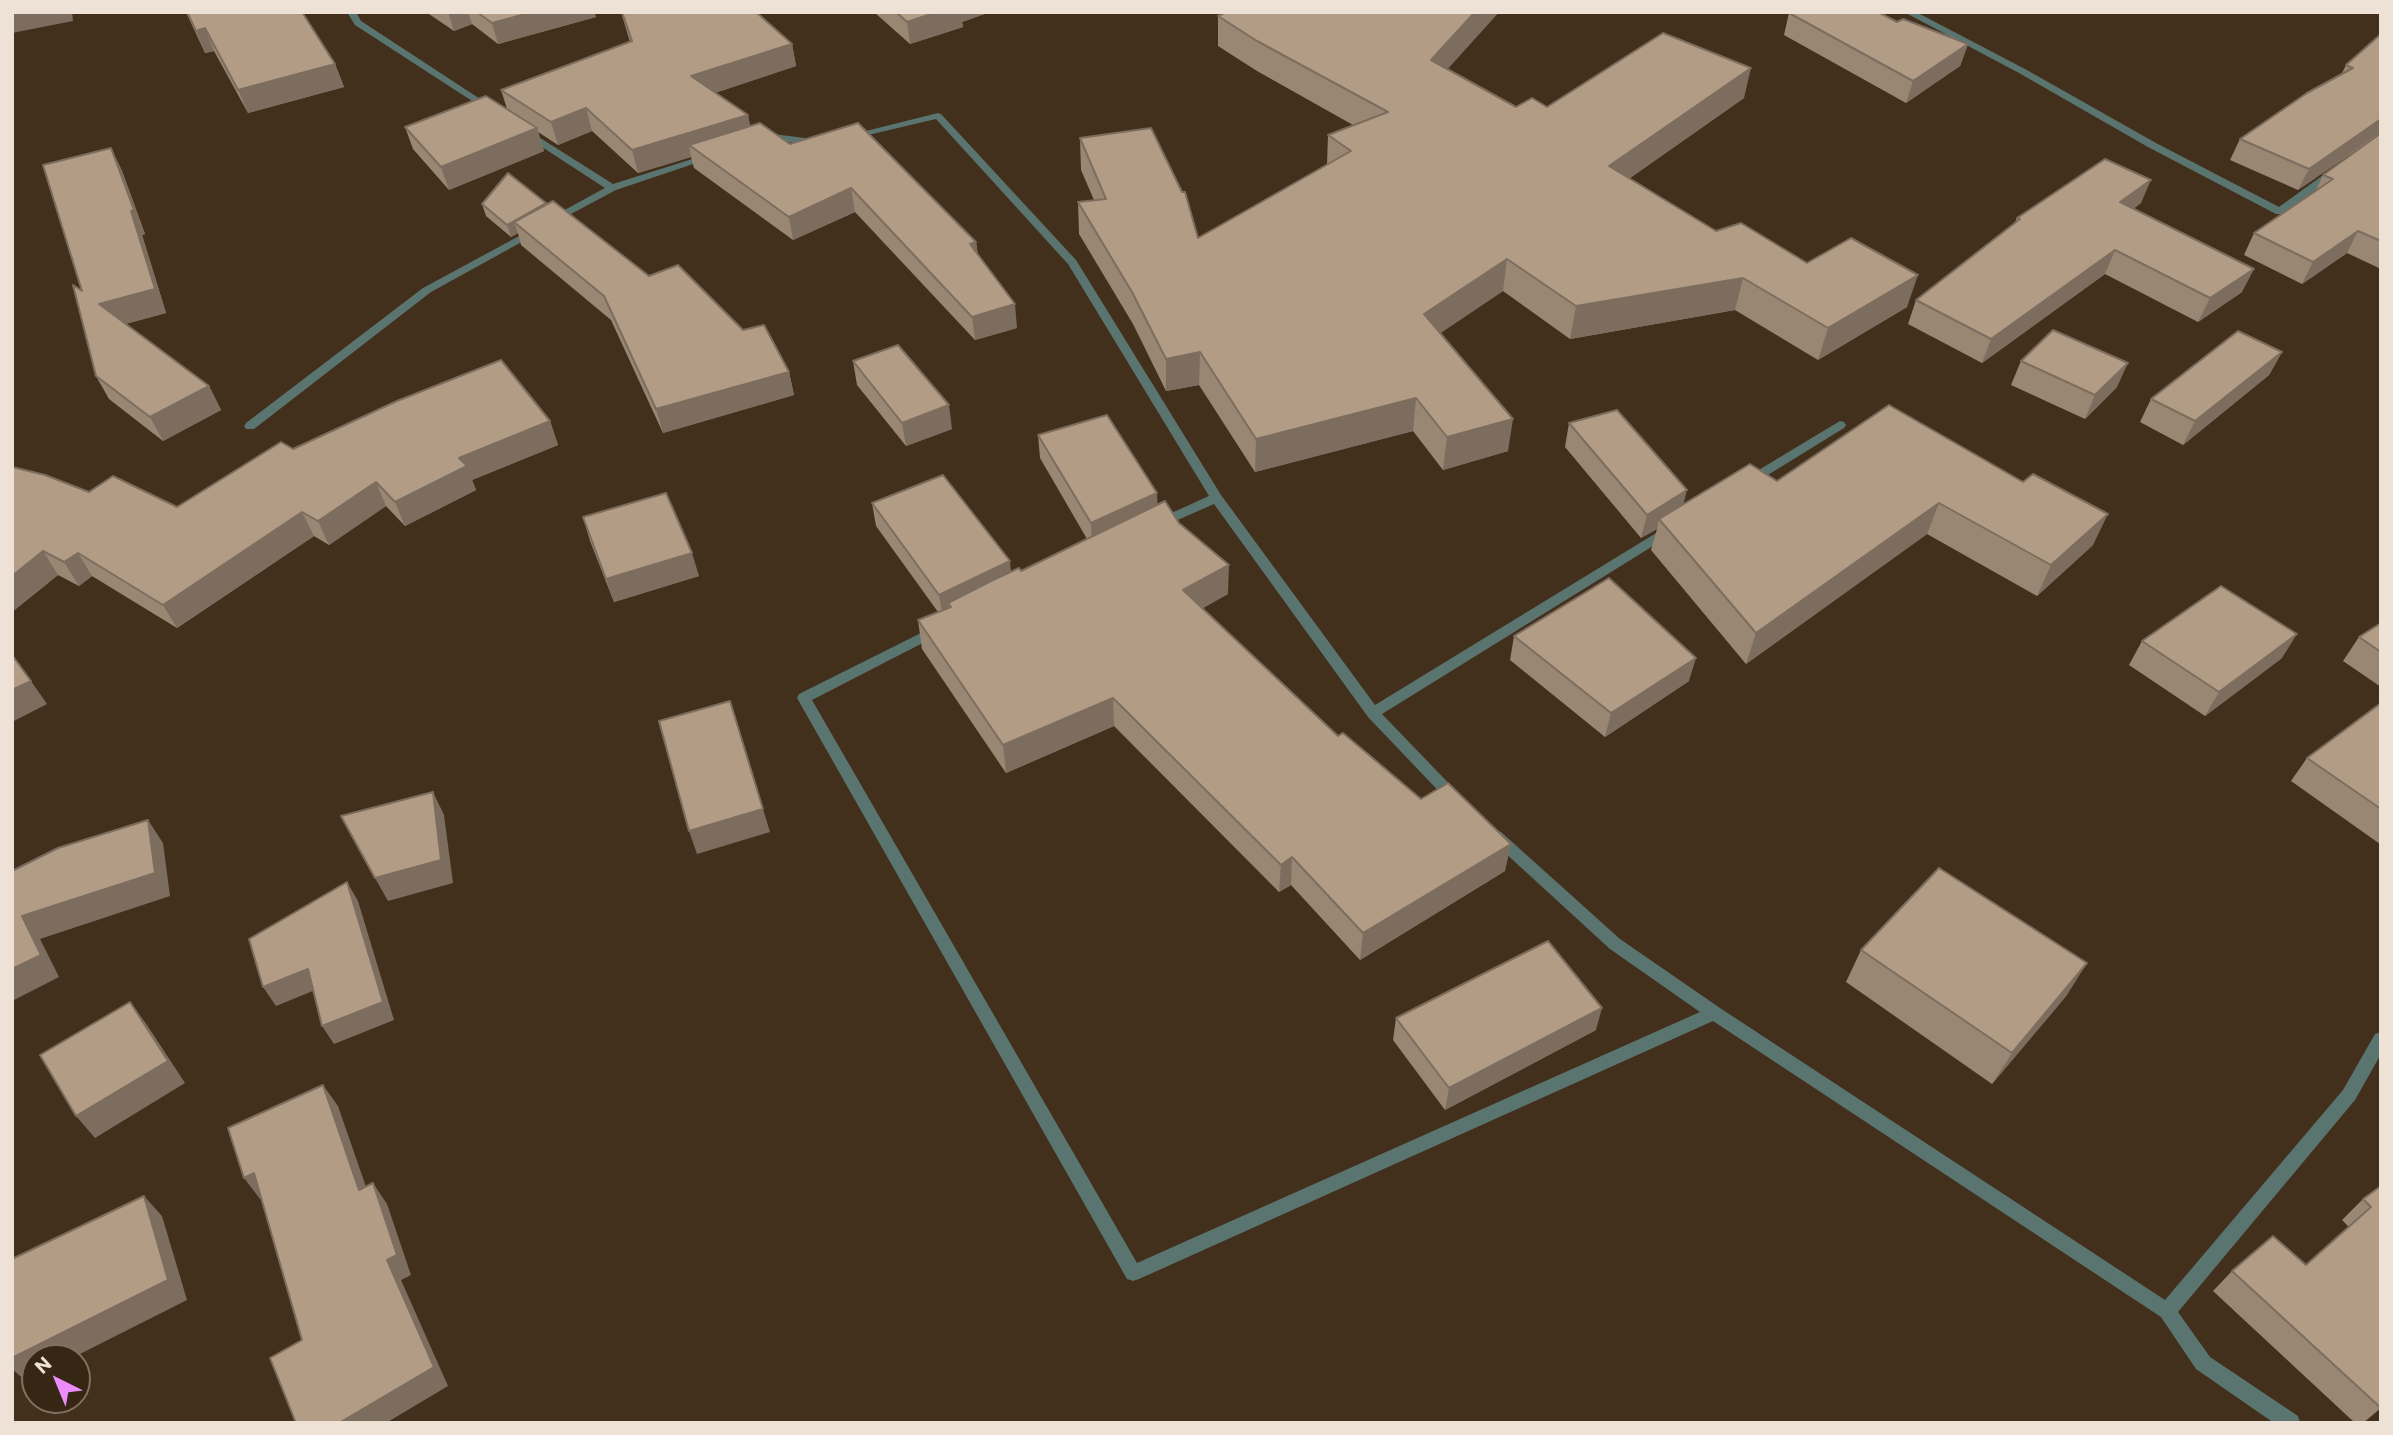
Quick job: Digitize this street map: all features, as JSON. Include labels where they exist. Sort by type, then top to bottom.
[{"type":"street","points":[[351,12],[358,23],[612,188]]},
{"type":"street","points":[[1908,12],[2280,212],[2341,167]]},
{"type":"street","points":[[748,145],[773,137],[820,143],[938,116],[1072,262],[1216,498],[1373,713],[1462,806]]},
{"type":"street","points":[[250,426],[427,290],[612,188],[724,152]]},
{"type":"street","points":[[1735,489],[1840,425]]},
{"type":"street","points":[[1144,531],[1216,498]]},
{"type":"street","points":[[1373,713],[1677,526]]},
{"type":"street","points":[[951,623],[804,698],[1133,1273],[1714,1013]]},
{"type":"street","points":[[1482,824],[1615,944],[1714,1013],[2167,1311],[2203,1363],[2291,1423]]},
{"type":"street","points":[[2167,1311],[2349,1095],[2381,1039]]},
{"type":"building","points":[[187,12],[302,12],[335,64],[238,90],[205,28],[196,31]]},
{"type":"building","points":[[477,12],[533,12],[492,23]]},
{"type":"building","points":[[622,12],[756,12],[792,44],[691,76],[748,115],[632,150],[586,108],[551,122],[501,90],[632,41]]},
{"type":"building","points":[[896,12],[937,12],[907,22]]},
{"type":"building","points":[[1226,12],[1475,12],[1431,60],[1516,107],[1532,98],[1547,107],[1663,33],[1751,68],[1609,166],[1716,231],[1741,223],[1807,263],[1851,238],[1918,275],[1828,328],[1743,278],[1576,306],[1507,259],[1424,314],[1513,419],[1447,437],[1416,398],[1256,439],[1200,352],[1166,359],[1132,292],[1078,202],[1106,199],[1080,138],[1151,128],[1182,192],[1185,192],[1198,238],[1351,151],[1328,135],[1388,112],[1257,41],[1218,16]]},
{"type":"building","points":[[1878,12],[1897,22],[1903,19],[1968,44],[1913,81],[1789,13]]},
{"type":"building","points":[[2381,34],[2381,119],[2309,169],[2240,139],[2307,93],[2353,68],[2346,65]]},
{"type":"building","points":[[486,96],[537,128],[441,167],[405,127]]},
{"type":"building","points":[[760,123],[790,144],[858,123],[976,242],[970,244],[1015,304],[972,317],[851,188],[789,217],[689,145]]},
{"type":"building","points":[[2381,133],[2381,241],[2358,231],[2313,262],[2254,233],[2333,179],[2323,175]]},
{"type":"building","points":[[111,148],[134,210],[131,211],[155,289],[99,304],[209,386],[150,417],[96,376],[73,285],[82,291],[43,165]]},
{"type":"building","points":[[2105,159],[2151,180],[2120,202],[2254,269],[2210,298],[2115,250],[1991,339],[1916,300],[2020,219],[2017,218]]},
{"type":"building","points":[[508,173],[546,203],[507,225],[482,204]]},
{"type":"building","points":[[553,201],[649,276],[678,265],[743,330],[764,325],[789,372],[656,409],[604,296],[514,222]]},
{"type":"building","points":[[2053,330],[2128,363],[2095,395],[2021,361]]},
{"type":"building","points":[[2238,331],[2282,352],[2195,421],[2151,399]]},
{"type":"building","points":[[898,345],[949,405],[902,423],[853,361]]},
{"type":"building","points":[[501,360],[550,421],[459,458],[467,466],[395,502],[376,482],[318,521],[302,512],[163,605],[78,553],[64,562],[43,551],[12,576],[12,467],[45,475],[89,492],[113,476],[177,507],[281,442],[293,449],[397,401]]},
{"type":"building","points":[[1889,405],[2023,482],[2033,474],[2108,514],[2051,565],[1939,503],[1756,633],[1659,519],[1750,464],[1777,481]]},
{"type":"building","points":[[1617,410],[1687,490],[1647,515],[1569,423]]},
{"type":"building","points":[[1107,415],[1157,493],[1091,523],[1038,435]]},
{"type":"building","points":[[943,475],[1010,561],[939,595],[872,503]]},
{"type":"building","points":[[666,493],[692,553],[606,579],[583,517]]},
{"type":"building","points":[[1165,501],[1179,523],[1229,565],[1183,590],[1338,736],[1343,733],[1421,799],[1448,783],[1511,844],[1363,933],[1292,857],[1281,865],[1113,698],[1003,745],[918,620],[951,607],[948,603],[991,581],[1019,568],[1021,571]]},
{"type":"building","points":[[1609,578],[1696,658],[1611,713],[1514,636]]},
{"type":"building","points":[[2221,586],[2297,634],[2219,692],[2142,641]]},
{"type":"building","points":[[2381,623],[2381,652],[2359,637]]},
{"type":"building","points":[[12,655],[31,681],[12,690]]},
{"type":"building","points":[[730,701],[763,809],[689,831],[659,721]]},
{"type":"building","points":[[2381,703],[2381,809],[2307,758]]},
{"type":"building","points":[[433,792],[441,860],[375,878],[341,816]]},
{"type":"building","points":[[148,820],[155,873],[22,916],[41,955],[12,969],[12,871],[58,848]]},
{"type":"building","points":[[1939,868],[2087,963],[2012,1053],[1861,950]]},
{"type":"building","points":[[347,882],[383,1002],[322,1026],[308,969],[263,987],[249,939]]},
{"type":"building","points":[[1548,941],[1602,1008],[1449,1088],[1396,1018]]},
{"type":"building","points":[[130,1002],[168,1061],[76,1116],[40,1055]]},
{"type":"building","points":[[323,1085],[359,1190],[373,1183],[397,1255],[387,1260],[434,1367],[339,1423],[296,1423],[270,1358],[302,1340],[254,1173],[244,1178],[228,1128]]},
{"type":"building","points":[[2381,1186],[2381,1408],[2232,1271],[2273,1236],[2306,1265],[2371,1207],[2363,1199]]},
{"type":"building","points":[[144,1196],[168,1280],[40,1344],[21,1344],[21,1354],[12,1358],[12,1259]]}]
